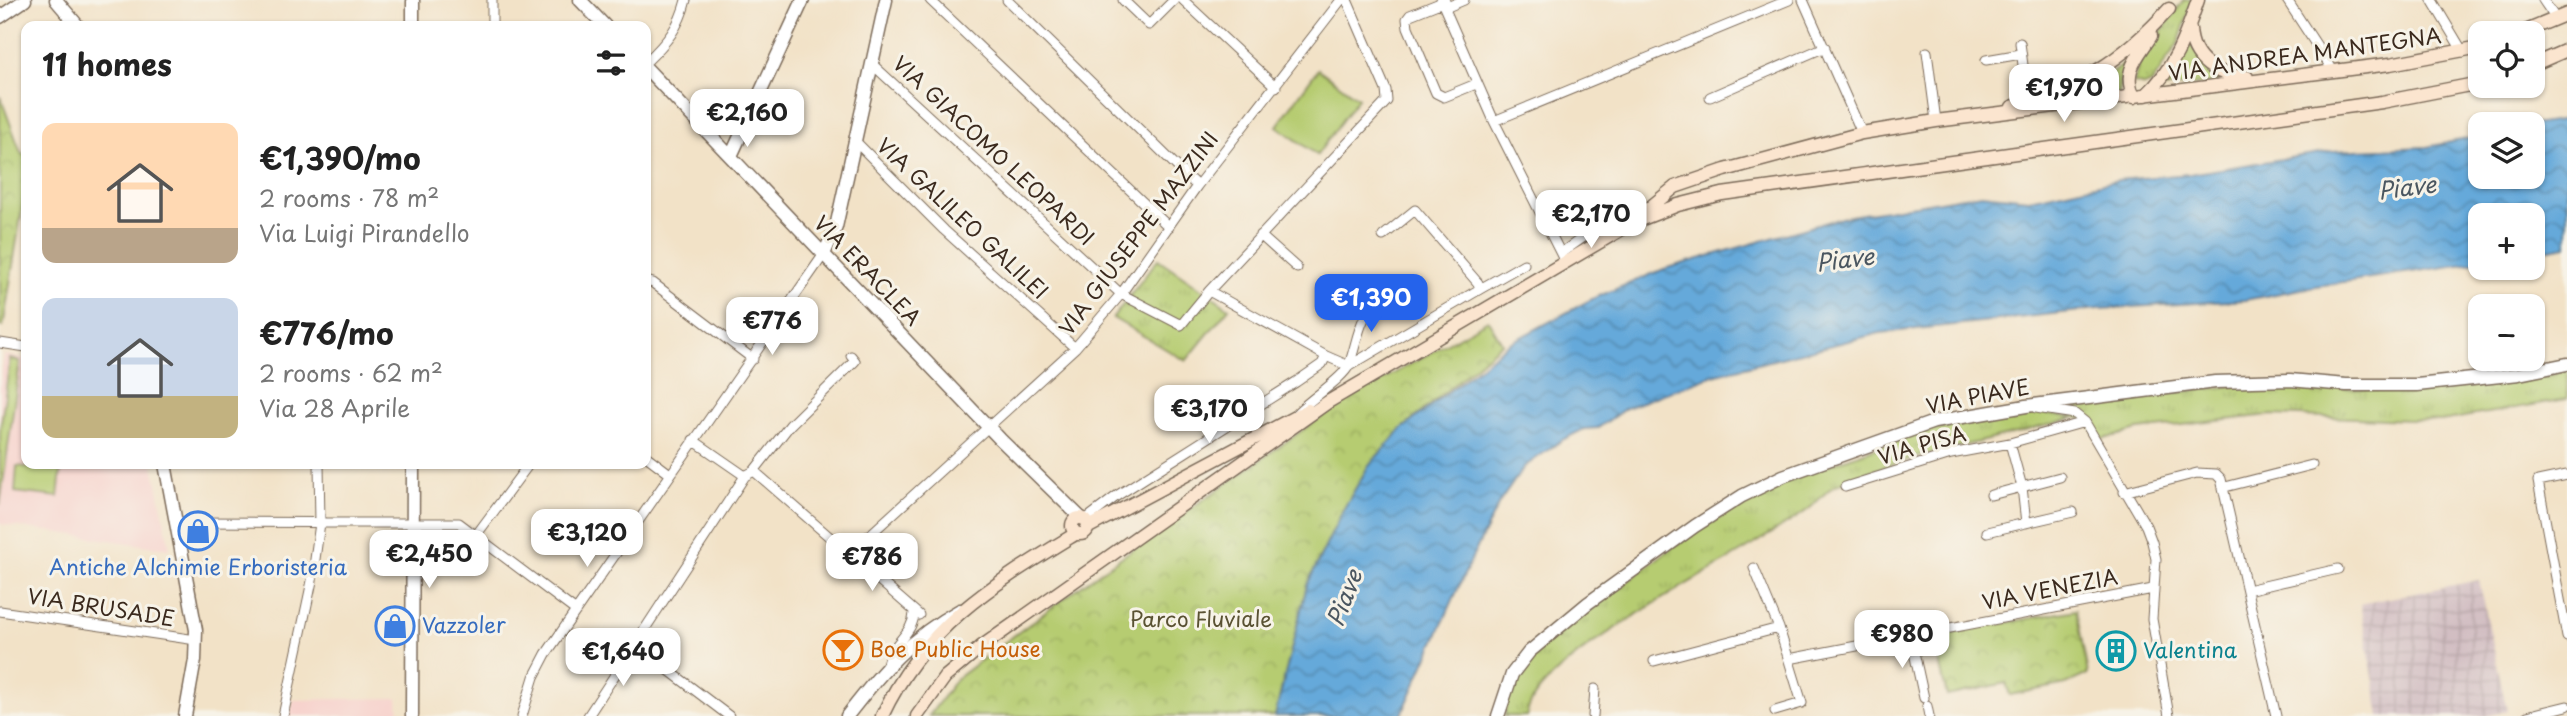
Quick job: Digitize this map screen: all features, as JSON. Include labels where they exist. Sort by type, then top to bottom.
[{"type":"main road","points":[[2172,4],[2132,64],[2128,84],[2140,96],[2168,72],[2198,0]]},
{"type":"main road","points":[[1632,223],[1660,197],[1692,180],[1862,133],[1990,114],[2079,83],[2104,69],[2133,47],[2172,4]]},
{"type":"main road","points":[[2545,23],[2562,16]]},
{"type":"main road","points":[[2190,23],[2193,48],[2213,69],[2239,77],[2264,78]]},
{"type":"main road","points":[[2545,59],[2567,50]]},
{"type":"main road","name":"VIA ANDREA MANTEGNA","points":[[1990,114],[2332,69],[2390,64],[2468,51]]},
{"type":"main road","points":[[917,716],[945,677],[981,646],[1328,402],[1563,258],[1632,223],[1678,205],[1722,194],[2382,102],[2468,85]]},
{"type":"main road","points":[[882,716],[926,644],[966,608],[1041,556],[1080,524],[1106,519],[1295,416],[1328,402]]},
{"type":"street","points":[[0,17],[25,0]]},
{"type":"street","points":[[45,0],[54,0],[73,21]]},
{"type":"street","points":[[413,0],[413,21]]},
{"type":"street","points":[[492,0],[492,21]]},
{"type":"street","points":[[580,0],[600,21]]},
{"type":"street","points":[[651,57],[669,40],[681,20],[686,0]]},
{"type":"street","points":[[731,156],[803,0]]},
{"type":"street","points":[[522,716],[534,677],[576,611],[693,440],[753,359],[833,237],[886,0]]},
{"type":"street","points":[[930,0],[1169,227]]},
{"type":"street","points":[[1007,0],[1197,186]]},
{"type":"street","points":[[1123,0],[1149,25],[1171,1]]},
{"type":"street","points":[[1183,0],[1276,87]]},
{"type":"street","name":"VIA GIUSEPPE MAZZINI","points":[[850,553],[1075,348],[1121,294],[1197,186],[1341,0]]},
{"type":"street","points":[[1347,0],[1386,90],[1387,101],[1209,291],[1349,366]]},
{"type":"street","points":[[1464,0],[1444,3],[1410,15],[1407,19],[1408,27],[1436,93],[1444,97],[1476,84]]},
{"type":"street","points":[[1494,121],[1789,0]]},
{"type":"street","points":[[1803,0],[1862,133]]},
{"type":"street","points":[[2287,0],[2332,69]]},
{"type":"street","points":[[2432,0],[2463,52]]},
{"type":"street","points":[[2543,0],[2562,16]]},
{"type":"street","points":[[1444,3],[1476,84],[1563,258],[1605,222]]},
{"type":"street","points":[[2020,43],[2028,102]]},
{"type":"street","points":[[1710,97],[1825,47]]},
{"type":"street","points":[[1927,52],[1936,121]]},
{"type":"street","points":[[1986,60],[2021,54]]},
{"type":"street","name":"VIA GIACOMO LEOPARDI","points":[[872,64],[1121,294],[1181,325],[1209,291]]},
{"type":"street","name":"VIA ERACLEA","points":[[651,73],[1080,524]]},
{"type":"street","name":"VIA GALILEO GALILEI","points":[[856,142],[944,230],[1075,348]]},
{"type":"street","points":[[1383,236],[1415,210],[1478,282],[1480,289]]},
{"type":"street","points":[[1260,235],[1297,268]]},
{"type":"street","points":[[1295,416],[1307,400],[1349,366],[1524,264]]},
{"type":"street","points":[[651,282],[753,359]]},
{"type":"street","points":[[1349,366],[1362,318],[1368,308],[1382,296]]},
{"type":"street","points":[[0,343],[21,346]]},
{"type":"street","points":[[1080,524],[1118,495],[1296,382],[1322,363],[1326,355]]},
{"type":"street","points":[[588,716],[750,474],[790,425],[855,361],[851,356]]},
{"type":"street","name":"VIA PIAVE","points":[[1498,716],[1513,674],[1529,652],[1588,603],[1742,496],[1824,460],[1934,422],[2026,406],[2215,382],[2290,380],[2346,385],[2417,385],[2519,374],[2567,365]]},
{"type":"street","points":[[2026,406],[2075,414],[2085,422],[2146,526],[2156,559],[2152,619],[2169,716]]},
{"type":"street","name":"VIA PISA","points":[[1845,487],[1951,454],[2010,443],[2085,422]]},
{"type":"street","points":[[693,440],[750,474],[850,553],[917,613],[914,625],[889,653],[886,665]]},
{"type":"street","points":[[2010,443],[2022,487],[2026,523]]},
{"type":"street","points":[[651,460],[670,474]]},
{"type":"street","points":[[2225,487],[2312,466]]},
{"type":"street","points":[[166,469],[196,640],[185,716]]},
{"type":"street","points":[[283,716],[312,581],[320,523],[319,469]]},
{"type":"street","points":[[412,716],[413,469]]},
{"type":"street","points":[[477,534],[525,469]]},
{"type":"street","points":[[2124,492],[2197,472],[2216,474],[2225,487],[2276,716]]},
{"type":"street","points":[[2567,475],[2539,481],[2567,637]]},
{"type":"street","points":[[1991,495],[2060,477]]},
{"type":"street","points":[[1987,532],[2073,512]]},
{"type":"street","points":[[177,522],[459,523],[576,611]]},
{"type":"street","points":[[1754,568],[1779,628],[1802,703],[1775,711]]},
{"type":"street","points":[[2247,590],[2338,569]]},
{"type":"street","name":"VIA VENEZIA","points":[[1789,659],[2153,589]]},
{"type":"street","points":[[847,716],[886,665],[933,625],[966,608]]},
{"type":"street","name":"VIA BRUSADE","points":[[0,611],[196,640]]},
{"type":"street","points":[[1654,662],[1779,628]]},
{"type":"street","points":[[1910,634],[1927,707]]},
{"type":"street","points":[[634,644],[729,716]]},
{"type":"street","points":[[886,665],[926,644]]},
{"type":"street","points":[[1593,716],[1595,689]]},
{"type":"street","points":[[2527,716],[2567,706]]},
{"type":"shaded area","points":[[4,355],[21,358],[21,469],[154,469],[170,549],[0,524],[0,384]]},
{"type":"shaded area","points":[[2479,580],[2507,711],[2486,716],[2380,716],[2360,604]]},
{"type":"shaded area","points":[[398,698],[399,716],[289,716],[293,700]]},
{"type":"green space","points":[[2184,0],[2192,0],[2179,42],[2152,83],[2145,86],[2134,83],[2139,62]]},
{"type":"green space","points":[[2188,42],[2227,81],[2161,89],[2173,75]]},
{"type":"green space","points":[[2128,63],[2121,78],[2119,95],[2063,99],[2095,86]]},
{"type":"green space","points":[[1318,69],[1358,98],[1317,155],[1277,126]]},
{"type":"green space","points":[[0,96],[21,153],[21,215],[3,327],[0,326]]},
{"type":"green space","points":[[1158,259],[1229,308],[1186,361],[1113,318]]},
{"type":"green space","name":"Parco Fluviale","points":[[1488,320],[1502,343],[1402,429],[1369,465],[1342,512],[1307,585],[1275,716],[929,716],[957,678],[1086,582],[1337,406]]},
{"type":"green space","points":[[10,359],[20,361],[0,505],[0,431]]},
{"type":"green space","points":[[2567,370],[2567,399],[2441,421],[2269,415],[2138,430],[2100,440],[2087,421],[2049,407],[2232,386],[2284,385],[2401,391],[2542,377]]},
{"type":"green space","points":[[2031,411],[2074,418],[1896,463],[1834,486],[1798,517],[1668,595],[1590,646],[1558,671],[1536,695],[1527,716],[1505,716],[1506,701],[1519,672],[1540,648],[1674,546],[1760,493],[1797,476],[1933,428]]},
{"type":"green space","points":[[17,466],[21,469],[61,471],[58,497],[15,492]]},
{"type":"green space","points":[[2076,610],[2088,674],[2066,684],[2010,695],[2006,683],[1947,696],[1933,636]]},
{"type":"water","name":"Piave","points":[[2567,120],[2567,246],[2545,250],[2545,203],[2468,203],[2468,264],[2316,286],[2245,300],[2098,309],[1880,333],[1713,375],[1626,408],[1598,428],[1584,429],[1562,440],[1524,467],[1499,503],[1401,716],[1275,716],[1307,585],[1342,512],[1369,465],[1402,429],[1508,344],[1592,299],[1664,269],[1845,217],[1981,194],[2029,199],[2118,180],[2190,174],[2332,151],[2427,147],[2468,138],[2468,189],[2545,189],[2545,123]]},
{"type":"place","name":"Antiche Alchimie Erboristeria","points":[[198,531]]},
{"type":"place","name":"Vazzoler","points":[[395,626]]},
{"type":"place","name":"Boe Public House","points":[[843,650]]},
{"type":"place","name":"Valentina","points":[[2116,651]]}]
